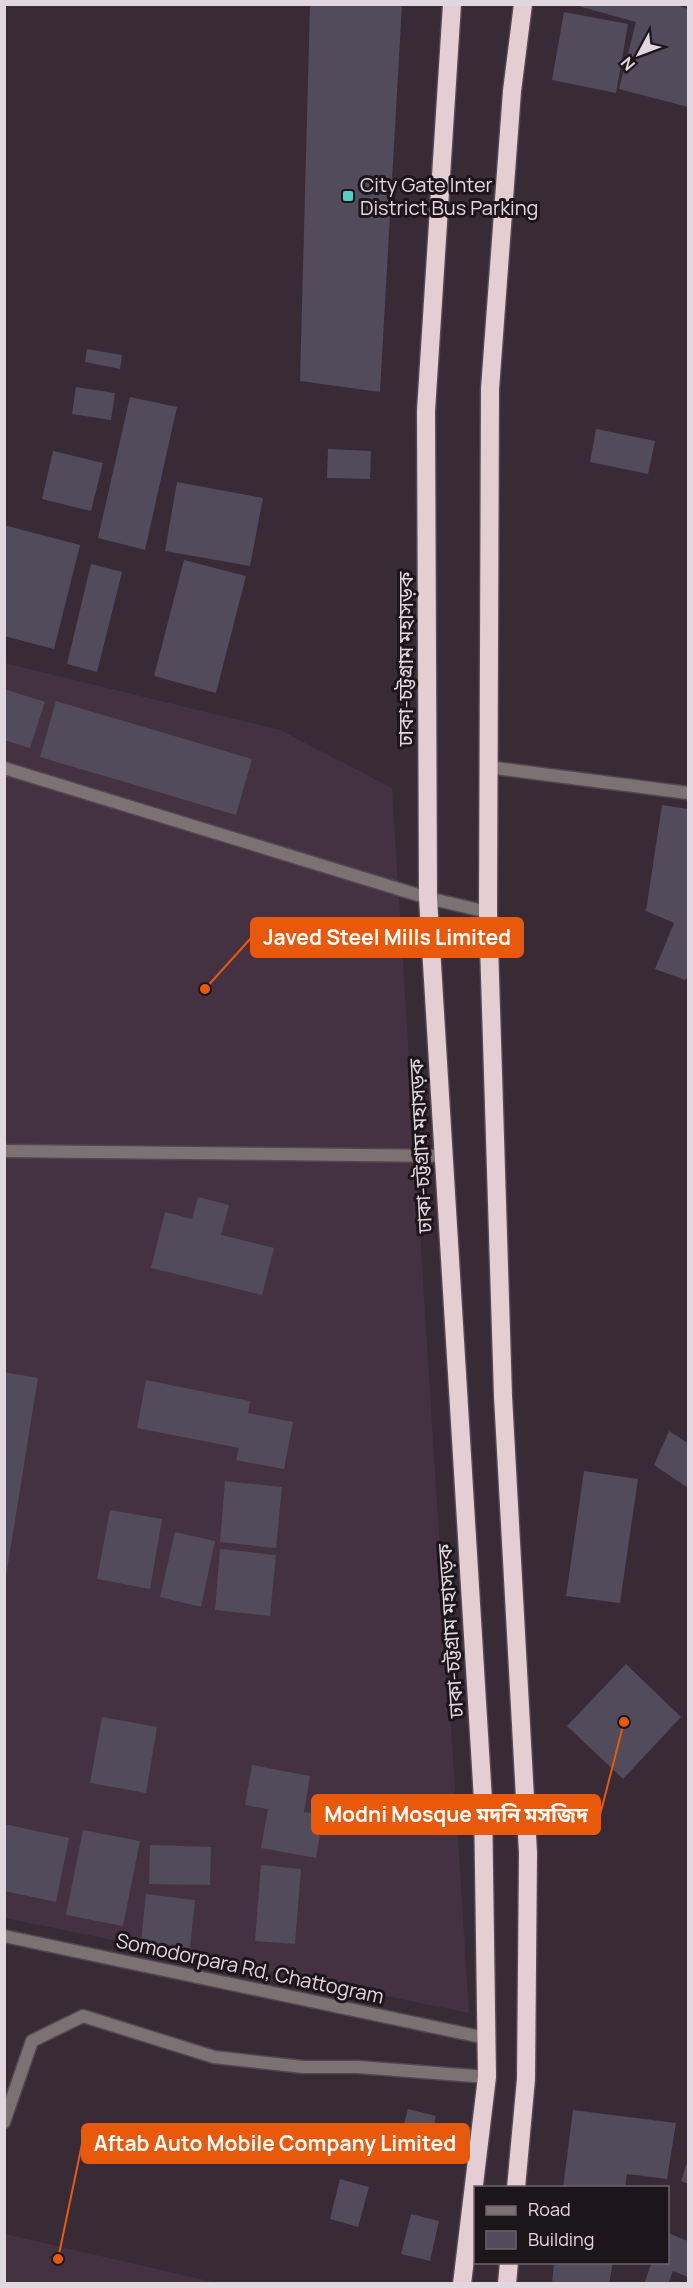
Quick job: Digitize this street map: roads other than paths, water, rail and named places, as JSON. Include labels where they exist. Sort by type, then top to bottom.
[{"type":"highway","name":"ঢাকা-চট্টগ্রাম মহাসড়ক","points":[[452,4],[426,411],[428,898],[483,1800],[487,2077],[462,2283]]},
{"type":"highway","points":[[516,2186],[526,2079],[528,1853],[503,1396],[488,912],[490,389],[512,91],[523,4]]},
{"type":"highway","points":[[507,2283],[508,2264]]},
{"type":"street","points":[[489,767],[674,789],[688,793]]},
{"type":"street","points":[[4,768],[428,898],[488,912]]},
{"type":"street","points":[[4,1151],[443,1156]]},
{"type":"street","name":"Somodorpara Rd, Chattogram","points":[[4,1936],[486,2038]]},
{"type":"street","points":[[4,2122],[32,2041],[82,2016],[214,2057],[303,2067],[358,2067],[487,2077]]},
{"type":"place","name":"City Gate Inter District Bus Parking","points":[[348,196]]},
{"type":"place","name":"Javed Steel Mills Limited","points":[[205,989]]},
{"type":"place","name":"Modni Mosque মদনি মসজিদ","points":[[624,1722]]},
{"type":"place","name":"Aftab Auto Mobile Company Limited","points":[[58,2259]]}]
